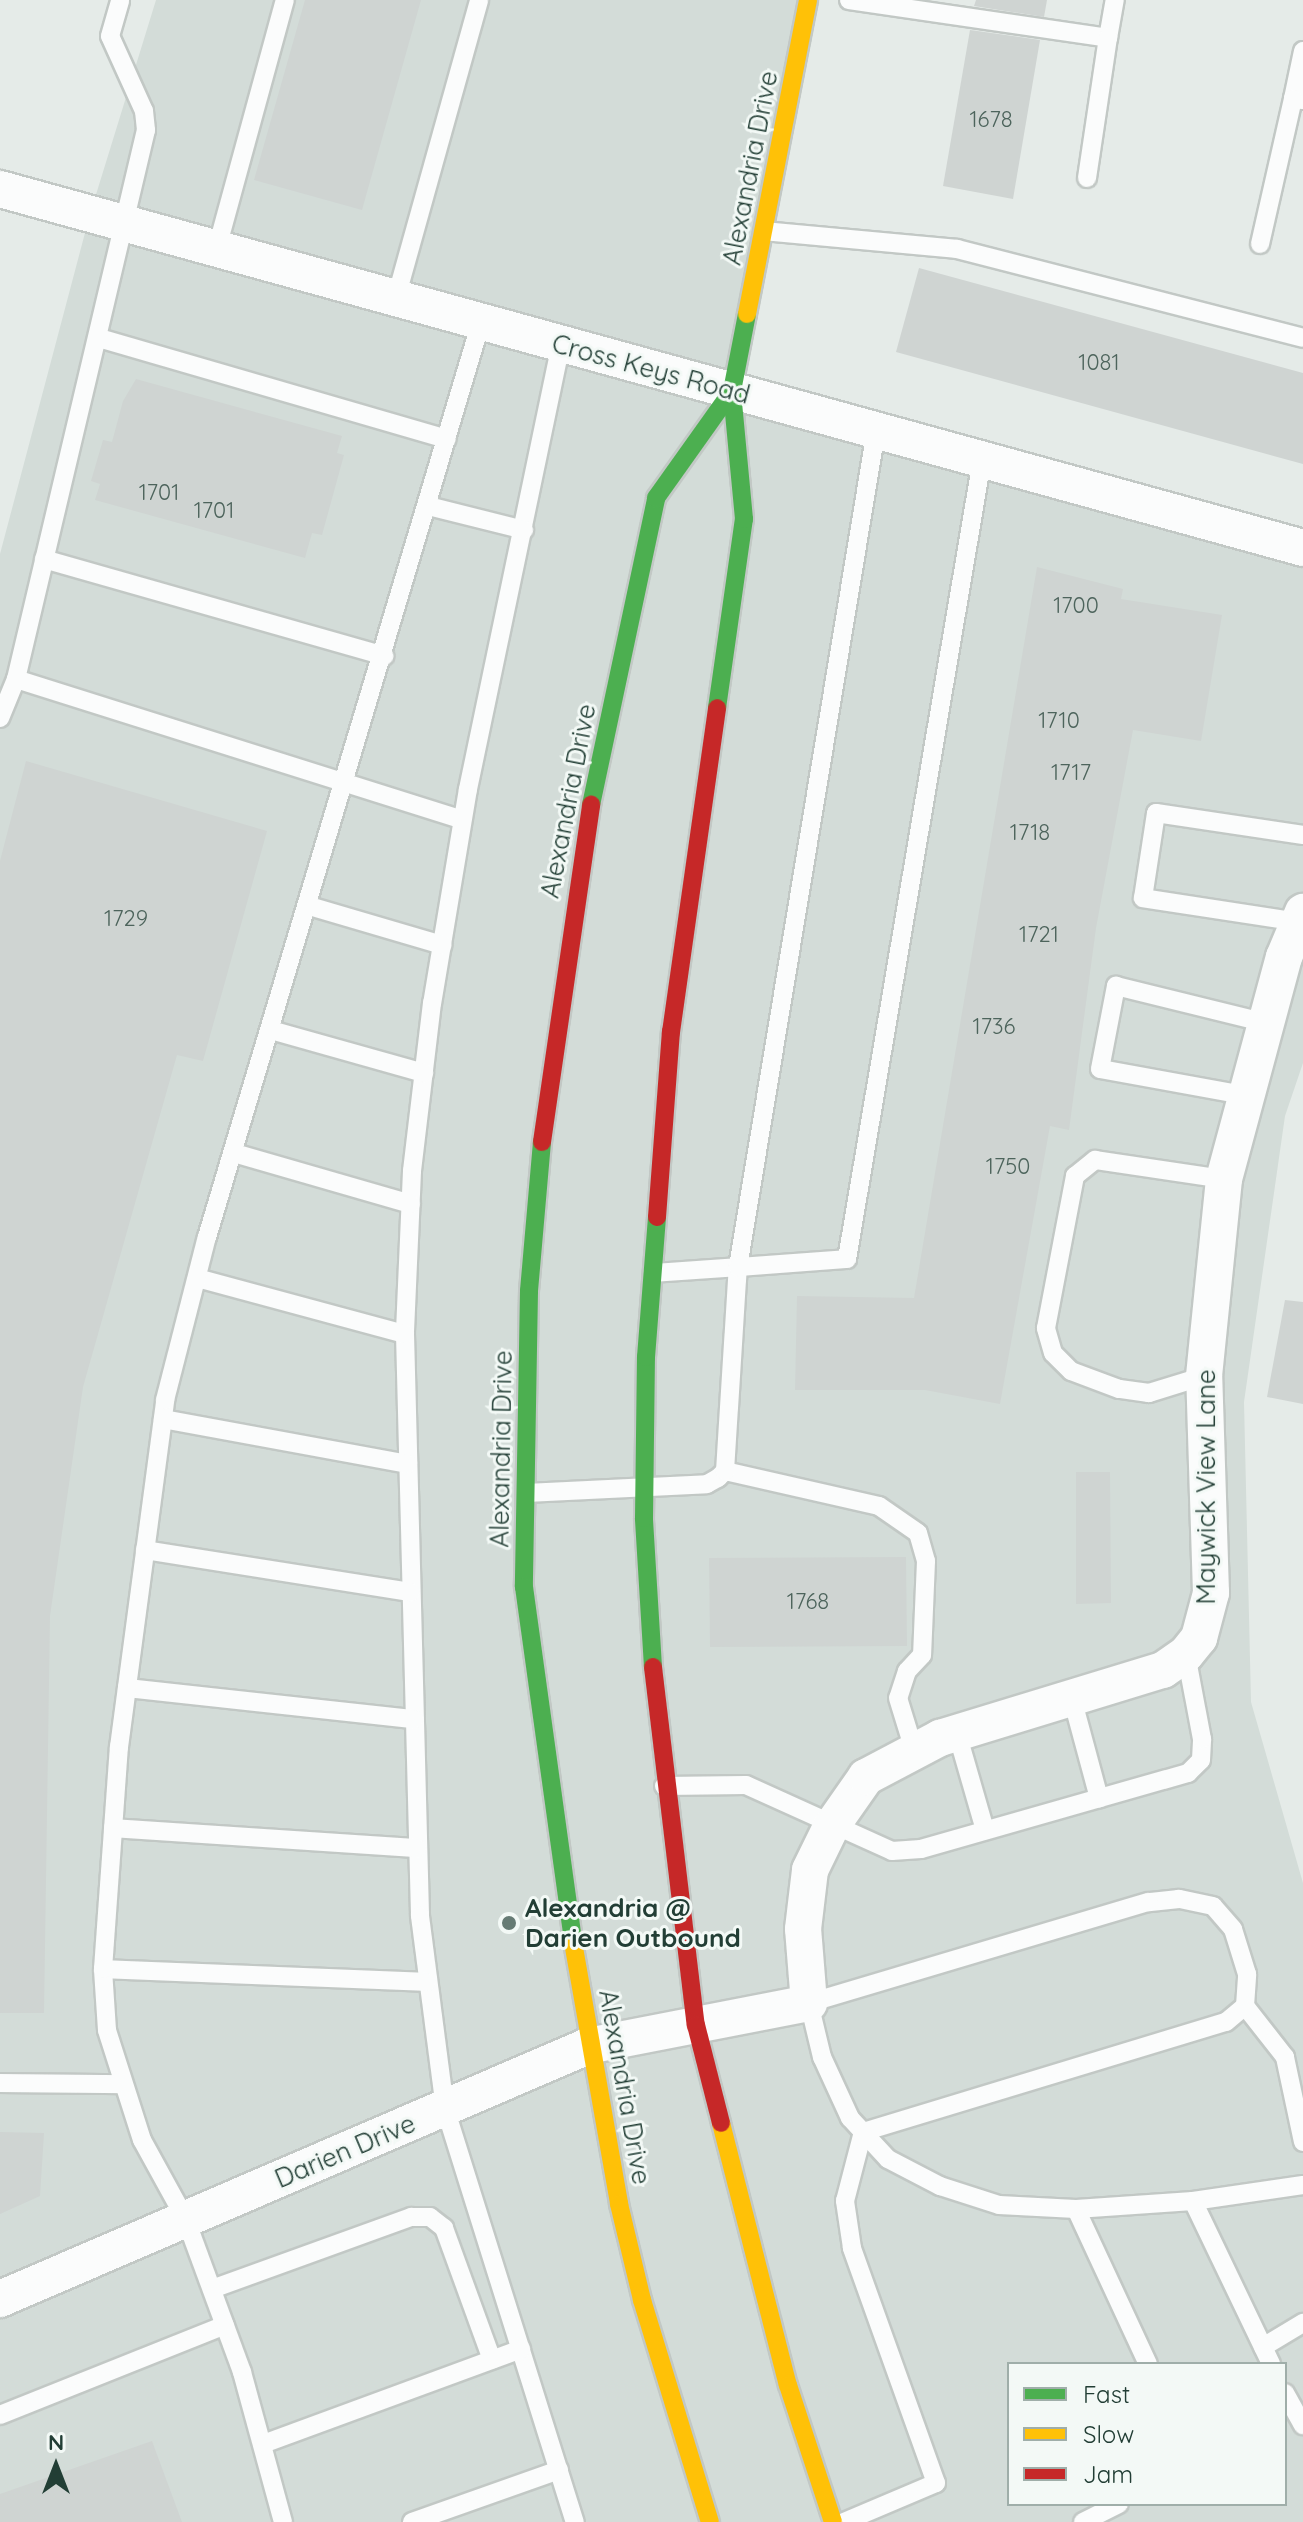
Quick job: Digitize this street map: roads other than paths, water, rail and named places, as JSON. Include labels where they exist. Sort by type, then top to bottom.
[{"type":"main road","name":"Alexandria Drive","points":[[808,0],[732,391],[744,519],[671,1032],[653,1273],[645,1488],[664,1786],[696,2025],[788,2385],[833,2522]]},
{"type":"main road","name":"Alexandria Drive","points":[[710,2522],[642,2300],[588,2046],[524,1587],[532,1261],[545,1113],[583,842],[656,498],[732,391]]},
{"type":"street","name":"Cross Keys Road","points":[[0,189],[1303,548]]},
{"type":"street","name":"Maywick View Lane","points":[[1186,1654],[1199,1638],[1211,1593],[1204,1376],[1224,1179],[1267,1023],[1301,917]]},
{"type":"street","points":[[696,2025],[809,2003],[805,1896],[810,1870],[831,1827],[866,1777],[914,1750],[957,1733],[1163,1670],[1186,1654]]},
{"type":"street","name":"Darien Drive","points":[[0,2299],[588,2046],[696,2025]]},
{"type":"lane","points":[[0,718],[16,679],[99,338],[146,120],[110,36],[120,0]]},
{"type":"lane","points":[[217,248],[285,0]]},
{"type":"lane","points":[[396,298],[479,0]]},
{"type":"lane","points":[[849,0],[1108,38]]},
{"type":"lane","points":[[1087,178],[1115,0]]},
{"type":"lane","points":[[1260,244],[1298,100],[1303,51]]},
{"type":"lane","points":[[764,231],[957,249],[1303,338]]},
{"type":"lane","points":[[283,2522],[263,2444],[225,2325],[186,2220],[142,2140],[121,2084],[107,2030],[103,1969],[113,1828],[127,1688],[163,1419],[197,1278],[347,783],[481,322]]},
{"type":"lane","points":[[99,338],[447,439]]},
{"type":"lane","points":[[561,344],[462,820],[442,945],[424,1073],[411,1204],[405,1334],[417,1848],[427,1982],[445,2108],[575,2522]]},
{"type":"lane","points":[[725,1471],[738,1267],[876,431]]},
{"type":"lane","points":[[653,1273],[847,1259],[982,460]]},
{"type":"lane","points":[[428,506],[524,530]]},
{"type":"lane","points":[[44,559],[384,656]]},
{"type":"lane","points":[[16,679],[462,820]]},
{"type":"lane","points":[[1301,917],[1143,898],[1156,813],[1303,835]]},
{"type":"lane","points":[[309,906],[442,945]]},
{"type":"lane","points":[[1249,1096],[1100,1069],[1116,986],[1267,1023]]},
{"type":"lane","points":[[271,1030],[424,1073]]},
{"type":"lane","points":[[234,1153],[411,1204]]},
{"type":"lane","points":[[1204,1376],[1149,1393],[1119,1389],[1071,1371],[1053,1353],[1046,1328],[1075,1176],[1095,1160],[1224,1179]]},
{"type":"lane","points":[[197,1278],[405,1334]]},
{"type":"lane","points":[[163,1419],[408,1464]]},
{"type":"lane","points":[[526,1493],[707,1484],[725,1471],[879,1506],[918,1533],[926,1561],[922,1655],[907,1671],[898,1698],[914,1750]]},
{"type":"lane","points":[[145,1550],[411,1592]]},
{"type":"lane","points":[[664,1786],[746,1785],[831,1827],[862,1835],[892,1851],[985,1830],[1188,1773],[1201,1760],[1186,1654]]},
{"type":"lane","points":[[127,1688],[414,1719]]},
{"type":"lane","points":[[1072,1698],[1099,1798]]},
{"type":"lane","points":[[957,1733],[985,1830]]},
{"type":"lane","points":[[113,1828],[417,1848]]},
{"type":"lane","points":[[1303,2142],[1285,2057],[1245,2006],[1247,1974],[1233,1929],[1213,1906],[1179,1899],[1148,1902],[809,2003],[822,2057],[850,2118],[888,2159],[940,2186],[999,2205],[1076,2209],[1193,2201],[1303,2185]]},
{"type":"lane","points":[[103,1969],[427,1982]]},
{"type":"lane","points":[[863,2132],[1226,2022],[1245,2006]]},
{"type":"lane","points":[[0,2083],[121,2084]]},
{"type":"lane","points":[[844,2522],[936,2483],[852,2248],[845,2201],[863,2132]]},
{"type":"lane","points":[[1193,2201],[1267,2355],[1303,2323]]},
{"type":"lane","points":[[1076,2209],[1147,2362]]},
{"type":"lane","points":[[212,2289],[411,2217],[430,2217],[444,2228],[492,2360]]},
{"type":"lane","points":[[0,2415],[225,2325]]},
{"type":"lane","points":[[263,2444],[521,2349]]},
{"type":"lane","points":[[1287,2401],[1303,2425]]},
{"type":"lane","points":[[412,2522],[559,2470]]},
{"type":"lane","points":[[1083,2522],[1115,2506]]},
{"type":"place","name":"Alexandria @ Darien Outbound","points":[[509,1923]]}]
